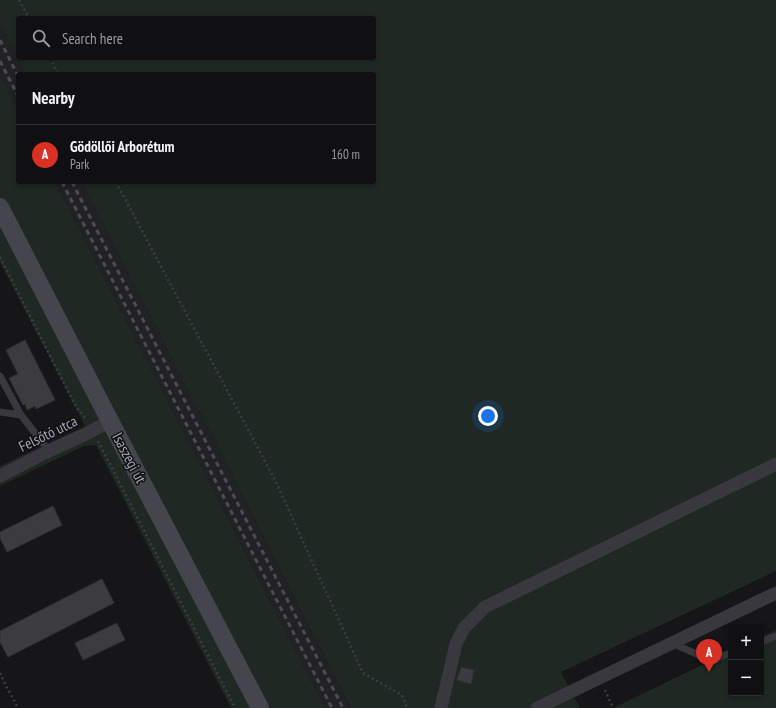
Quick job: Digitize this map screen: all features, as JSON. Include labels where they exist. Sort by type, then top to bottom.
[{"type":"main road","name":"Isaszegi út","points":[[0,207],[260,708]]},
{"type":"street","name":"Felsőtó utca","points":[[0,476],[49,450],[110,421]]},
{"type":"street","points":[[441,708],[456,644],[464,628],[485,607],[776,464]]},
{"type":"street","points":[[537,708],[776,593]]},
{"type":"lane","points":[[0,376],[21,415],[49,450]]},
{"type":"lane","points":[[0,412],[21,415]]},
{"type":"lane","points":[[764,641],[776,636]]},
{"type":"lane","points":[[672,643],[710,660],[728,653]]},
{"type":"path","points":[[19,0],[28,16]]},
{"type":"path","points":[[51,60],[57,72]]},
{"type":"path","points":[[117,184],[275,480],[363,673],[402,695],[407,708]]},
{"type":"path","points":[[0,257],[71,397],[93,430],[235,708]]},
{"type":"path","points":[[0,673],[18,708]]},
{"type":"path","points":[[600,678],[613,708]]},
{"type":"shaded area","points":[[0,0],[776,0],[776,571],[561,672],[580,708],[351,708],[83,184],[376,184],[376,72],[25,72],[19,60],[376,60],[376,16],[16,16],[16,54],[0,23]]},
{"type":"shaded area","points":[[0,23],[16,54],[16,60],[19,60],[25,72],[16,72],[16,106],[0,75]]},
{"type":"shaded area","points":[[0,75],[16,106],[16,184],[56,184],[325,708],[231,708],[96,445],[84,446],[0,486],[0,466],[85,426],[0,262]]},
{"type":"shaded area","points":[[56,184],[83,184],[351,708],[325,708]]},
{"type":"shaded area","points":[[776,630],[776,708],[613,708],[728,652],[728,696],[764,696],[764,636]]},
{"type":"building","points":[[25,340],[55,400],[36,409],[35,406],[27,410],[9,378],[18,374],[6,350]]},
{"type":"building","points":[[53,506],[62,525],[7,552],[0,538],[0,532]]},
{"type":"building","points":[[102,579],[114,603],[8,657],[0,642],[0,631]]},
{"type":"building","points":[[117,623],[125,640],[83,660],[75,643]]},
{"type":"building","points":[[461,667],[474,670],[471,684],[457,680]]},
{"type":"railway","points":[[0,40],[16,72]]},
{"type":"railway","points":[[0,61],[16,92]]},
{"type":"railway","points":[[63,184],[332,708]]},
{"type":"railway","points":[[73,184],[343,708]]},
{"type":"place","name":"Gödöllői Arborétum","points":[[709,672]]}]
